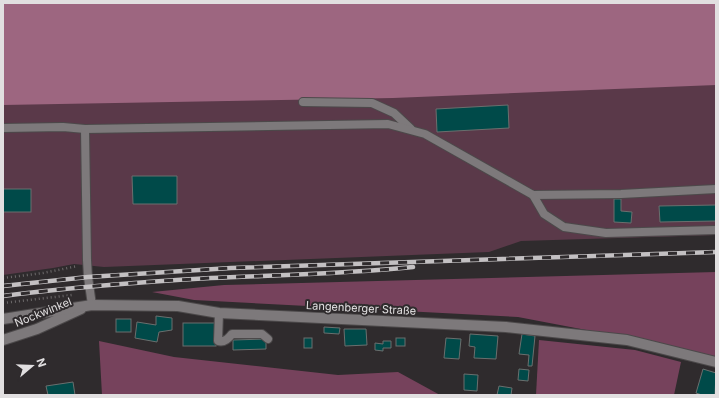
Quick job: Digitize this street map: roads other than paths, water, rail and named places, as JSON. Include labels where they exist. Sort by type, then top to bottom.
[{"type":"main road","name":"Langenberger Straße","points":[[3,319],[91,300],[178,306],[219,313],[506,327],[627,340],[716,362]]},
{"type":"main road","name":"Nockwinkel","points":[[3,340],[37,330],[91,300]]},
{"type":"lane","points":[[303,102],[372,103],[394,113],[414,131]]},
{"type":"lane","points":[[3,128],[388,124],[425,134],[533,195],[621,194],[716,189]]},
{"type":"lane","points":[[85,128],[88,266],[91,300]]},
{"type":"lane","points":[[533,195],[544,214],[564,227],[606,233],[716,230]]},
{"type":"lane","points":[[219,313],[218,341],[221,342],[232,334],[262,334],[268,339]]},
{"type":"railway","points":[[3,286],[88,277],[231,268],[716,252]]},
{"type":"railway","points":[[3,296],[81,287],[159,281],[337,273],[413,267]]}]
